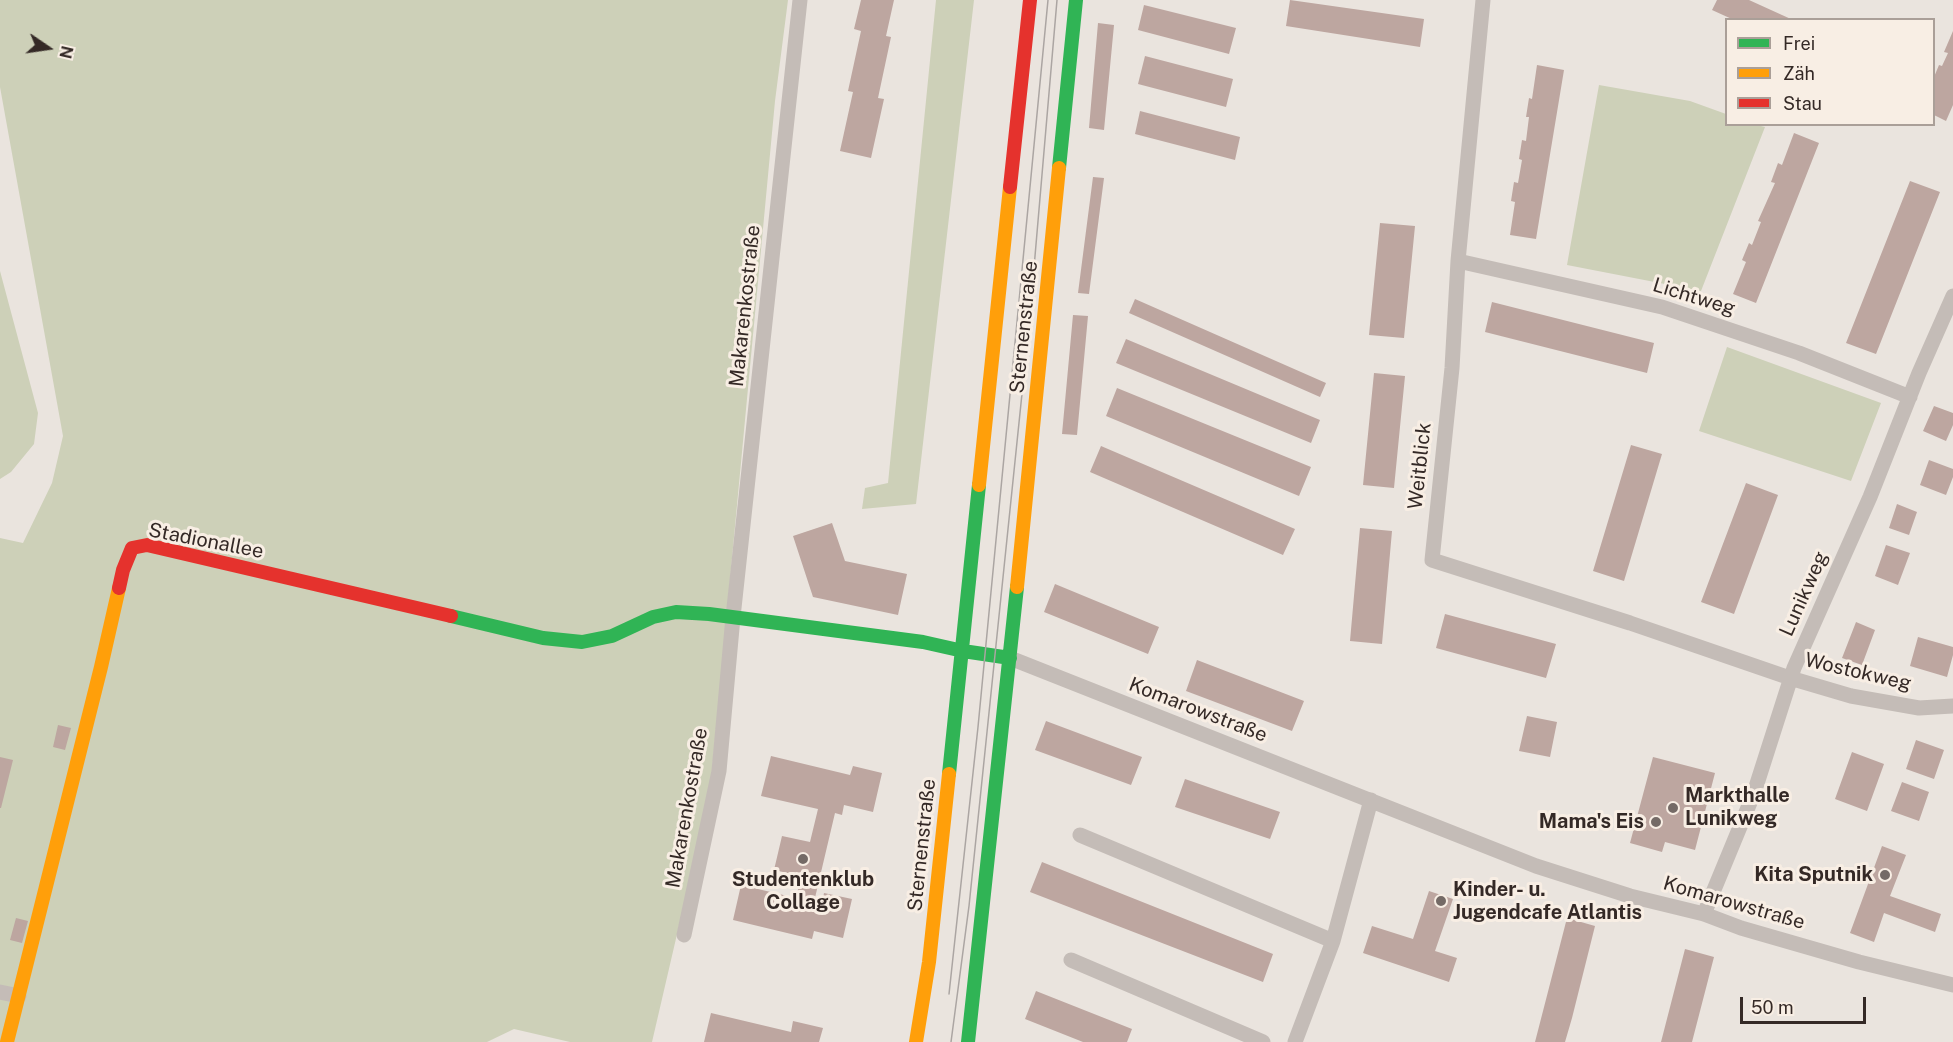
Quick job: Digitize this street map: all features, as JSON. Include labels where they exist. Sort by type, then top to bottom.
[{"type":"street","name":"Makarenkostraße","points":[[684,935],[719,771],[733,617],[800,0]]},
{"type":"street","name":"Sternenstraße","points":[[915,1042],[929,962],[1030,0]]},
{"type":"street","name":"Sternenstraße","points":[[968,1042],[1010,658],[1076,0]]},
{"type":"street","name":"Weitblick","points":[[1483,0],[1458,261],[1452,368],[1432,560],[1630,623],[1790,678]]},
{"type":"street","name":"Lichtweg","points":[[1458,261],[1662,307],[1799,353],[1910,397]]},
{"type":"street","name":"Lunikweg","points":[[1704,914],[1754,793],[1790,678],[1870,497],[1919,373],[1953,296]]},
{"type":"street","name":"Stadionallee","points":[[7,1042],[123,570],[132,548],[147,545],[543,638],[582,642],[612,636],[653,617],[675,612],[733,617]]},
{"type":"street","points":[[733,617],[923,642],[1010,658]]},
{"type":"street","name":"Komarowstraße","points":[[1010,658],[1536,866],[1630,896],[1704,914],[1741,928],[1859,962],[1953,985]]},
{"type":"street","name":"Wostokweg","points":[[1790,678],[1851,696],[1918,708],[1953,706]]},
{"type":"street","points":[[1295,1042],[1333,941],[1371,800]]},
{"type":"street","points":[[1080,835],[1333,941]]},
{"type":"street","points":[[1071,960],[1263,1042]]},
{"type":"street","points":[[0,992],[19,996]]},
{"type":"green space","points":[[0,0],[788,0],[775,101],[710,792],[652,1042],[570,1042],[514,1029],[487,1042],[0,1042],[0,538],[23,543],[52,483],[63,436],[0,87]]},
{"type":"green space","points":[[936,0],[974,0],[916,504],[862,509],[865,488],[888,483]]},
{"type":"green space","points":[[1599,85],[1690,101],[1725,114],[1725,126],[1765,127],[1701,291],[1567,265]]},
{"type":"green space","points":[[0,271],[38,413],[34,444],[11,472],[0,479]]},
{"type":"green space","points":[[1727,347],[1881,403],[1851,481],[1699,431]]},
{"type":"building","points":[[861,0],[894,0],[886,36],[891,37],[878,98],[884,99],[871,158],[840,151],[853,92],[848,91],[861,31],[854,29]]},
{"type":"building","points":[[1290,0],[1424,19],[1420,47],[1286,26]]},
{"type":"building","points":[[1717,0],[1749,0],[1789,18],[1730,18],[1712,10]]},
{"type":"building","points":[[1144,5],[1236,28],[1229,54],[1138,30]]},
{"type":"building","points":[[1098,23],[1114,25],[1104,130],[1089,128]]},
{"type":"building","points":[[1953,31],[1953,105],[1946,121],[1935,116],[1935,75],[1948,53],[1944,52]]},
{"type":"building","points":[[1145,56],[1233,79],[1226,107],[1138,84]]},
{"type":"building","points":[[1537,65],[1564,70],[1536,239],[1510,235],[1515,202],[1511,201],[1514,182],[1518,183],[1522,160],[1519,159],[1522,140],[1526,141],[1529,117],[1526,117],[1529,98],[1532,99]]},
{"type":"building","points":[[1140,111],[1240,137],[1235,160],[1135,134]]},
{"type":"building","points":[[1794,133],[1819,143],[1756,303],[1733,294],[1746,262],[1742,260],[1749,243],[1752,245],[1761,222],[1758,221],[1775,183],[1771,182],[1778,163],[1782,165]]},
{"type":"building","points":[[1093,177],[1104,178],[1089,294],[1078,293]]},
{"type":"building","points":[[1910,181],[1940,192],[1876,354],[1846,343]]},
{"type":"building","points":[[1380,223],[1415,226],[1404,338],[1369,335]]},
{"type":"building","points":[[1135,299],[1326,383],[1320,397],[1129,313]]},
{"type":"building","points":[[1492,302],[1654,343],[1647,373],[1485,332]]},
{"type":"building","points":[[1073,315],[1088,316],[1077,435],[1062,434]]},
{"type":"building","points":[[1126,339],[1320,420],[1311,443],[1116,363]]},
{"type":"building","points":[[1374,373],[1405,376],[1394,488],[1363,485]]},
{"type":"building","points":[[1117,388],[1311,467],[1299,496],[1106,416]]},
{"type":"building","points":[[1934,406],[1953,413],[1953,425],[1946,441],[1923,431]]},
{"type":"building","points":[[1631,445],[1662,454],[1624,581],[1593,571]]},
{"type":"building","points":[[1101,446],[1295,529],[1283,555],[1090,472]]},
{"type":"building","points":[[1929,460],[1953,469],[1953,477],[1946,495],[1920,485]]},
{"type":"building","points":[[1746,483],[1778,495],[1734,614],[1701,602]]},
{"type":"building","points":[[1897,504],[1917,512],[1909,535],[1889,528]]},
{"type":"building","points":[[832,523],[845,561],[907,574],[898,615],[813,597],[793,536]]},
{"type":"building","points":[[1360,528],[1392,531],[1382,644],[1350,641]]},
{"type":"building","points":[[1886,545],[1910,553],[1898,585],[1875,576]]},
{"type":"building","points":[[1055,584],[1159,627],[1148,654],[1044,612]]},
{"type":"building","points":[[1445,614],[1556,644],[1546,678],[1436,648]]},
{"type":"building","points":[[1856,622],[1875,630],[1862,665],[1842,658]]},
{"type":"building","points":[[1918,637],[1953,647],[1947,677],[1910,666]]},
{"type":"building","points":[[1197,660],[1304,701],[1292,731],[1186,691]]},
{"type":"building","points":[[1527,716],[1557,722],[1550,757],[1519,751]]},
{"type":"building","points":[[1046,721],[1142,757],[1131,785],[1035,750]]},
{"type":"building","points":[[58,725],[71,728],[65,750],[53,747]]},
{"type":"building","points":[[1916,740],[1944,750],[1934,779],[1906,769]]},
{"type":"building","points":[[1852,752],[1884,764],[1867,811],[1835,799]]},
{"type":"building","points":[[771,756],[850,775],[853,766],[882,773],[873,812],[844,805],[842,815],[835,813],[814,902],[822,904],[824,893],[852,899],[843,938],[814,931],[812,939],[733,920],[741,885],[796,898],[801,876],[774,870],[782,836],[810,842],[818,809],[761,796]]},
{"type":"building","points":[[0,757],[13,760],[1,808],[0,808]]},
{"type":"building","name":"Markthalle Lunikweg","points":[[1653,757],[1715,773],[1695,850],[1665,842],[1662,852],[1630,843]]},
{"type":"building","points":[[1185,779],[1280,812],[1270,839],[1175,807]]},
{"type":"building","points":[[1902,782],[1929,792],[1919,821],[1891,811]]},
{"type":"building","name":"Kita Sputnik","points":[[1882,846],[1906,855],[1890,896],[1941,914],[1935,932],[1884,913],[1874,942],[1850,933]]},
{"type":"building","points":[[1042,862],[1273,954],[1263,982],[1030,892]]},
{"type":"building","points":[[1429,891],[1453,899],[1435,951],[1457,958],[1449,982],[1363,953],[1372,926],[1413,939]]},
{"type":"building","points":[[16,918],[28,921],[22,943],[10,940]]},
{"type":"building","points":[[1567,918],[1595,926],[1572,1018],[1565,1042],[1535,1042]]},
{"type":"building","points":[[1685,949],[1714,957],[1692,1042],[1661,1042]]},
{"type":"building","points":[[1036,991],[1132,1029],[1127,1042],[1083,1042],[1025,1019]]},
{"type":"building","points":[[711,1013],[791,1032],[793,1021],[823,1028],[819,1042],[704,1042]]},
{"type":"tram line","points":[[949,994],[978,727],[1048,0]]},
{"type":"tram line","points":[[951,1042],[969,906],[1029,326],[1057,0]]},
{"type":"traffic: fast","points":[[1059,168],[1076,0]]},
{"type":"traffic: fast","points":[[949,774],[979,485]]},
{"type":"traffic: fast","points":[[968,1042],[1017,587]]},
{"type":"traffic: fast","points":[[451,616],[543,638],[582,642],[612,636],[653,617],[676,612],[709,614],[923,642],[1010,658]]},
{"type":"traffic: slow","points":[[1017,587],[1059,168]]},
{"type":"traffic: slow","points":[[979,485],[1010,187]]},
{"type":"traffic: slow","points":[[7,1042],[119,588]]},
{"type":"traffic: slow","points":[[916,1042],[929,962],[949,774]]},
{"type":"traffic: jam","points":[[1010,187],[1030,0]]},
{"type":"traffic: jam","points":[[119,588],[132,548],[147,545],[451,616]]},
{"type":"place","name":"Markthalle Lunikweg","points":[[1673,808]]},
{"type":"place","name":"Mama's Eis","points":[[1656,822]]},
{"type":"place","name":"Studentenklub Collage","points":[[803,859]]},
{"type":"place","name":"Kita Sputnik","points":[[1885,875]]},
{"type":"place","name":"Kinder- u. Jugendcafe Atlantis","points":[[1441,901]]}]
